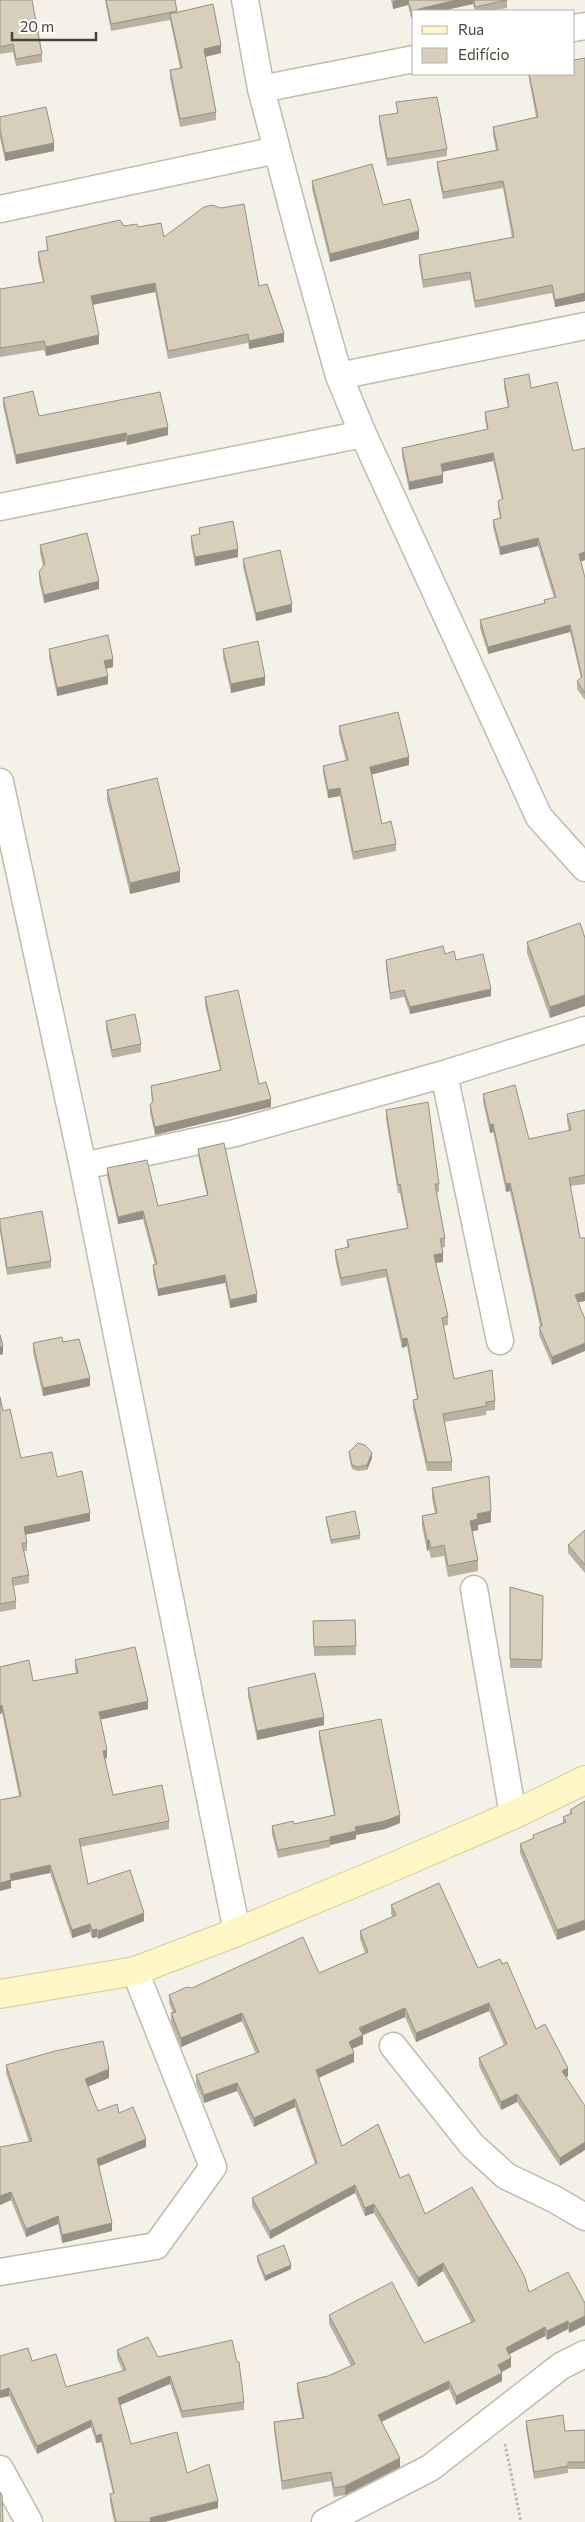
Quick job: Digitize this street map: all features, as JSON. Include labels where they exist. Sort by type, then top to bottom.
[{"type":"street","points":[[245,0],[261,89],[339,376],[363,434],[539,817],[585,868]]},
{"type":"street","points":[[261,89],[412,59]]},
{"type":"street","points":[[0,209],[277,150]]},
{"type":"street","points":[[339,376],[585,326]]},
{"type":"street","points":[[0,506],[363,434]]},
{"type":"street","points":[[0,782],[83,1166],[238,1932]]},
{"type":"street","points":[[83,1166],[234,1133],[444,1074],[585,1030]]},
{"type":"street","points":[[444,1074],[500,1341]]},
{"type":"street","points":[[474,1589],[513,1815]]},
{"type":"street","points":[[0,1994],[135,1971],[238,1932],[513,1815],[585,1780]]},
{"type":"street","points":[[0,2272],[156,2246],[213,2167],[135,1971]]},
{"type":"street","points":[[393,2046],[472,2145],[506,2176],[554,2199],[585,2217]]},
{"type":"street","points":[[324,2522],[430,2468],[561,2366],[585,2354]]},
{"type":"street","points":[[0,2468],[29,2522]]},
{"type":"path","points":[[498,2415],[521,2522]]},
{"type":"building","points":[[0,0],[32,0],[42,54],[16,59],[13,44],[0,47]]},
{"type":"building","points":[[106,0],[175,0],[177,11],[111,24]]},
{"type":"building","points":[[408,0],[456,0],[412,10]]},
{"type":"building","points":[[474,0],[507,0],[475,7]]},
{"type":"building","points":[[213,4],[221,45],[204,49],[216,112],[180,119],[170,70],[182,68],[170,14]]},
{"type":"building","points":[[585,58],[585,293],[555,300],[552,285],[475,301],[470,272],[423,280],[419,255],[514,237],[503,181],[443,192],[437,162],[498,150],[493,127],[538,117],[529,75],[575,75],[575,60]]},
{"type":"building","points":[[437,97],[447,149],[387,159],[379,116],[398,113],[396,102]]},
{"type":"building","points":[[46,107],[54,143],[5,153],[0,129],[0,117]]},
{"type":"building","points":[[372,164],[383,205],[410,199],[419,231],[330,254],[312,181]]},
{"type":"building","points":[[244,204],[259,286],[267,284],[284,333],[249,341],[248,334],[168,351],[155,283],[91,296],[99,335],[46,347],[44,341],[0,348],[0,289],[44,282],[38,252],[48,250],[46,237],[120,220],[124,226],[137,224],[138,227],[161,223],[164,237],[204,207],[212,205],[221,208]]},
{"type":"building","points":[[529,374],[531,388],[557,382],[573,451],[585,448],[585,552],[579,554],[585,578],[585,693],[577,681],[582,677],[570,625],[488,647],[480,620],[545,603],[544,600],[556,597],[538,538],[500,547],[493,520],[501,518],[498,501],[503,499],[493,453],[441,464],[443,475],[409,482],[402,448],[488,429],[485,412],[509,407],[504,379]]},
{"type":"building","points":[[33,391],[39,416],[160,392],[168,427],[127,436],[126,433],[16,455],[3,398]]},
{"type":"building","points":[[233,521],[238,549],[195,557],[191,536],[200,534],[199,528]]},
{"type":"building","points":[[87,533],[99,581],[44,595],[39,572],[45,564],[40,545]]},
{"type":"building","points":[[280,550],[292,604],[256,613],[243,559]]},
{"type":"building","points":[[108,635],[113,659],[104,661],[108,676],[57,688],[49,649]]},
{"type":"building","points":[[258,641],[265,677],[231,684],[223,649]]},
{"type":"building","points":[[398,712],[409,757],[370,767],[382,824],[391,821],[396,844],[353,852],[340,788],[328,790],[323,766],[348,760],[339,726]]},
{"type":"building","points":[[157,778],[180,871],[130,883],[107,790]]},
{"type":"building","points":[[580,923],[585,938],[585,995],[550,1007],[527,942]]},
{"type":"building","points":[[443,946],[445,954],[454,951],[456,960],[483,954],[491,989],[410,1007],[404,990],[390,993],[386,960]]},
{"type":"building","points":[[238,990],[259,1084],[266,1082],[271,1099],[155,1127],[150,1105],[153,1101],[151,1086],[221,1070],[205,997]]},
{"type":"building","points":[[135,1014],[141,1044],[112,1050],[106,1021]]},
{"type":"building","points":[[515,1085],[529,1139],[571,1130],[567,1114],[585,1110],[585,1175],[569,1178],[580,1238],[585,1238],[585,1292],[575,1295],[585,1319],[585,1343],[552,1357],[539,1327],[542,1326],[510,1183],[506,1184],[493,1124],[490,1125],[483,1094]]},
{"type":"building","points":[[428,1102],[439,1184],[435,1184],[445,1238],[440,1239],[443,1253],[434,1255],[448,1316],[442,1318],[454,1379],[492,1370],[495,1401],[486,1402],[486,1406],[443,1414],[452,1462],[427,1462],[413,1400],[418,1399],[407,1338],[402,1339],[386,1269],[341,1278],[335,1250],[349,1247],[347,1240],[408,1228],[400,1184],[398,1185],[386,1110]]},
{"type":"building","points":[[224,1143],[257,1294],[230,1300],[225,1275],[158,1289],[153,1265],[157,1264],[143,1211],[118,1217],[107,1168],[147,1160],[158,1206],[208,1195],[198,1149]]},
{"type":"building","points":[[42,1211],[51,1261],[7,1268],[0,1219]]},
{"type":"building","points":[[0,1335],[3,1346],[0,1347]]},
{"type":"building","points":[[62,1337],[63,1342],[79,1339],[90,1378],[43,1388],[33,1343]]},
{"type":"building","points":[[0,1397],[3,1411],[10,1409],[21,1458],[52,1452],[57,1477],[82,1471],[90,1513],[24,1527],[27,1543],[22,1543],[29,1575],[12,1578],[16,1601],[0,1604]]},
{"type":"building","points":[[358,1443],[365,1445],[372,1453],[367,1465],[358,1467],[352,1465],[349,1452]]},
{"type":"building","points":[[489,1476],[491,1511],[477,1514],[478,1519],[470,1521],[478,1560],[448,1566],[444,1545],[431,1548],[429,1540],[427,1540],[422,1516],[437,1513],[432,1488]]},
{"type":"building","points":[[355,1511],[360,1535],[331,1540],[326,1517]]},
{"type":"building","points":[[585,1530],[585,1565],[568,1545]]},
{"type":"building","points":[[510,1587],[543,1596],[542,1660],[510,1659]]},
{"type":"building","points":[[355,1620],[356,1646],[314,1647],[313,1621]]},
{"type":"building","points":[[135,1647],[148,1701],[99,1712],[107,1750],[103,1751],[113,1795],[162,1785],[169,1821],[79,1839],[88,1884],[130,1870],[144,1913],[98,1931],[97,1929],[92,1930],[90,1924],[72,1930],[50,1865],[10,1874],[11,1880],[0,1883],[0,1800],[21,1796],[2,1705],[0,1706],[0,1667],[29,1660],[33,1681],[78,1673],[75,1660]]},
{"type":"building","points":[[315,1673],[324,1717],[257,1731],[248,1688]]},
{"type":"building","points":[[381,1719],[400,1815],[385,1821],[355,1827],[356,1831],[330,1837],[330,1840],[278,1850],[272,1826],[293,1821],[294,1824],[335,1815],[319,1731]]},
{"type":"building","points":[[585,1801],[585,1920],[557,1930],[520,1844],[534,1838],[533,1835],[566,1822],[563,1817],[572,1813],[570,1810]]},
{"type":"building","points":[[439,1883],[478,1968],[500,1959],[502,1964],[507,1962],[536,2029],[545,2024],[568,2068],[562,2071],[585,2106],[585,2142],[560,2158],[517,2094],[501,2102],[479,2058],[507,2044],[489,2003],[416,2033],[405,2008],[359,2028],[363,2035],[349,2042],[354,2053],[316,2070],[342,2146],[378,2124],[400,2178],[409,2174],[425,2214],[472,2187],[519,2266],[529,2292],[568,2272],[585,2303],[585,2316],[569,2324],[568,2321],[547,2331],[545,2327],[506,2348],[511,2358],[498,2365],[502,2373],[456,2396],[449,2381],[378,2415],[400,2458],[345,2486],[334,2488],[331,2472],[282,2481],[274,2422],[304,2418],[297,2383],[328,2376],[355,2364],[329,2315],[392,2282],[424,2343],[475,2321],[443,2263],[418,2278],[374,2204],[365,2208],[355,2185],[270,2231],[252,2198],[317,2163],[295,2099],[254,2118],[237,2083],[204,2095],[196,2075],[259,2052],[242,2013],[181,2038],[171,2013],[176,2012],[169,1995],[187,1987],[192,1988],[303,1937],[319,1973],[368,1952],[360,1931],[396,1915],[391,1905]]},
{"type":"building","points":[[103,2041],[109,2069],[85,2079],[98,2111],[117,2104],[119,2113],[133,2107],[146,2139],[97,2159],[112,2223],[62,2235],[58,2216],[26,2229],[11,2192],[0,2196],[0,2147],[32,2141],[6,2065],[55,2051]]},
{"type":"building","points":[[284,2245],[291,2265],[265,2276],[257,2256]]},
{"type":"building","points":[[148,2337],[158,2357],[232,2340],[237,2362],[239,2362],[244,2402],[182,2411],[170,2376],[118,2398],[131,2444],[177,2432],[187,2473],[209,2464],[218,2501],[150,2518],[151,2522],[116,2522],[110,2494],[114,2493],[101,2434],[96,2436],[91,2420],[37,2446],[9,2388],[0,2391],[0,2356],[28,2348],[32,2361],[56,2354],[66,2387],[126,2370],[117,2350]]},
{"type":"building","points":[[563,2415],[565,2431],[585,2430],[585,2462],[568,2462],[568,2466],[534,2472],[526,2421]]},
{"type":"building","points":[[0,2492],[2,2495],[3,2522],[0,2522]]}]
